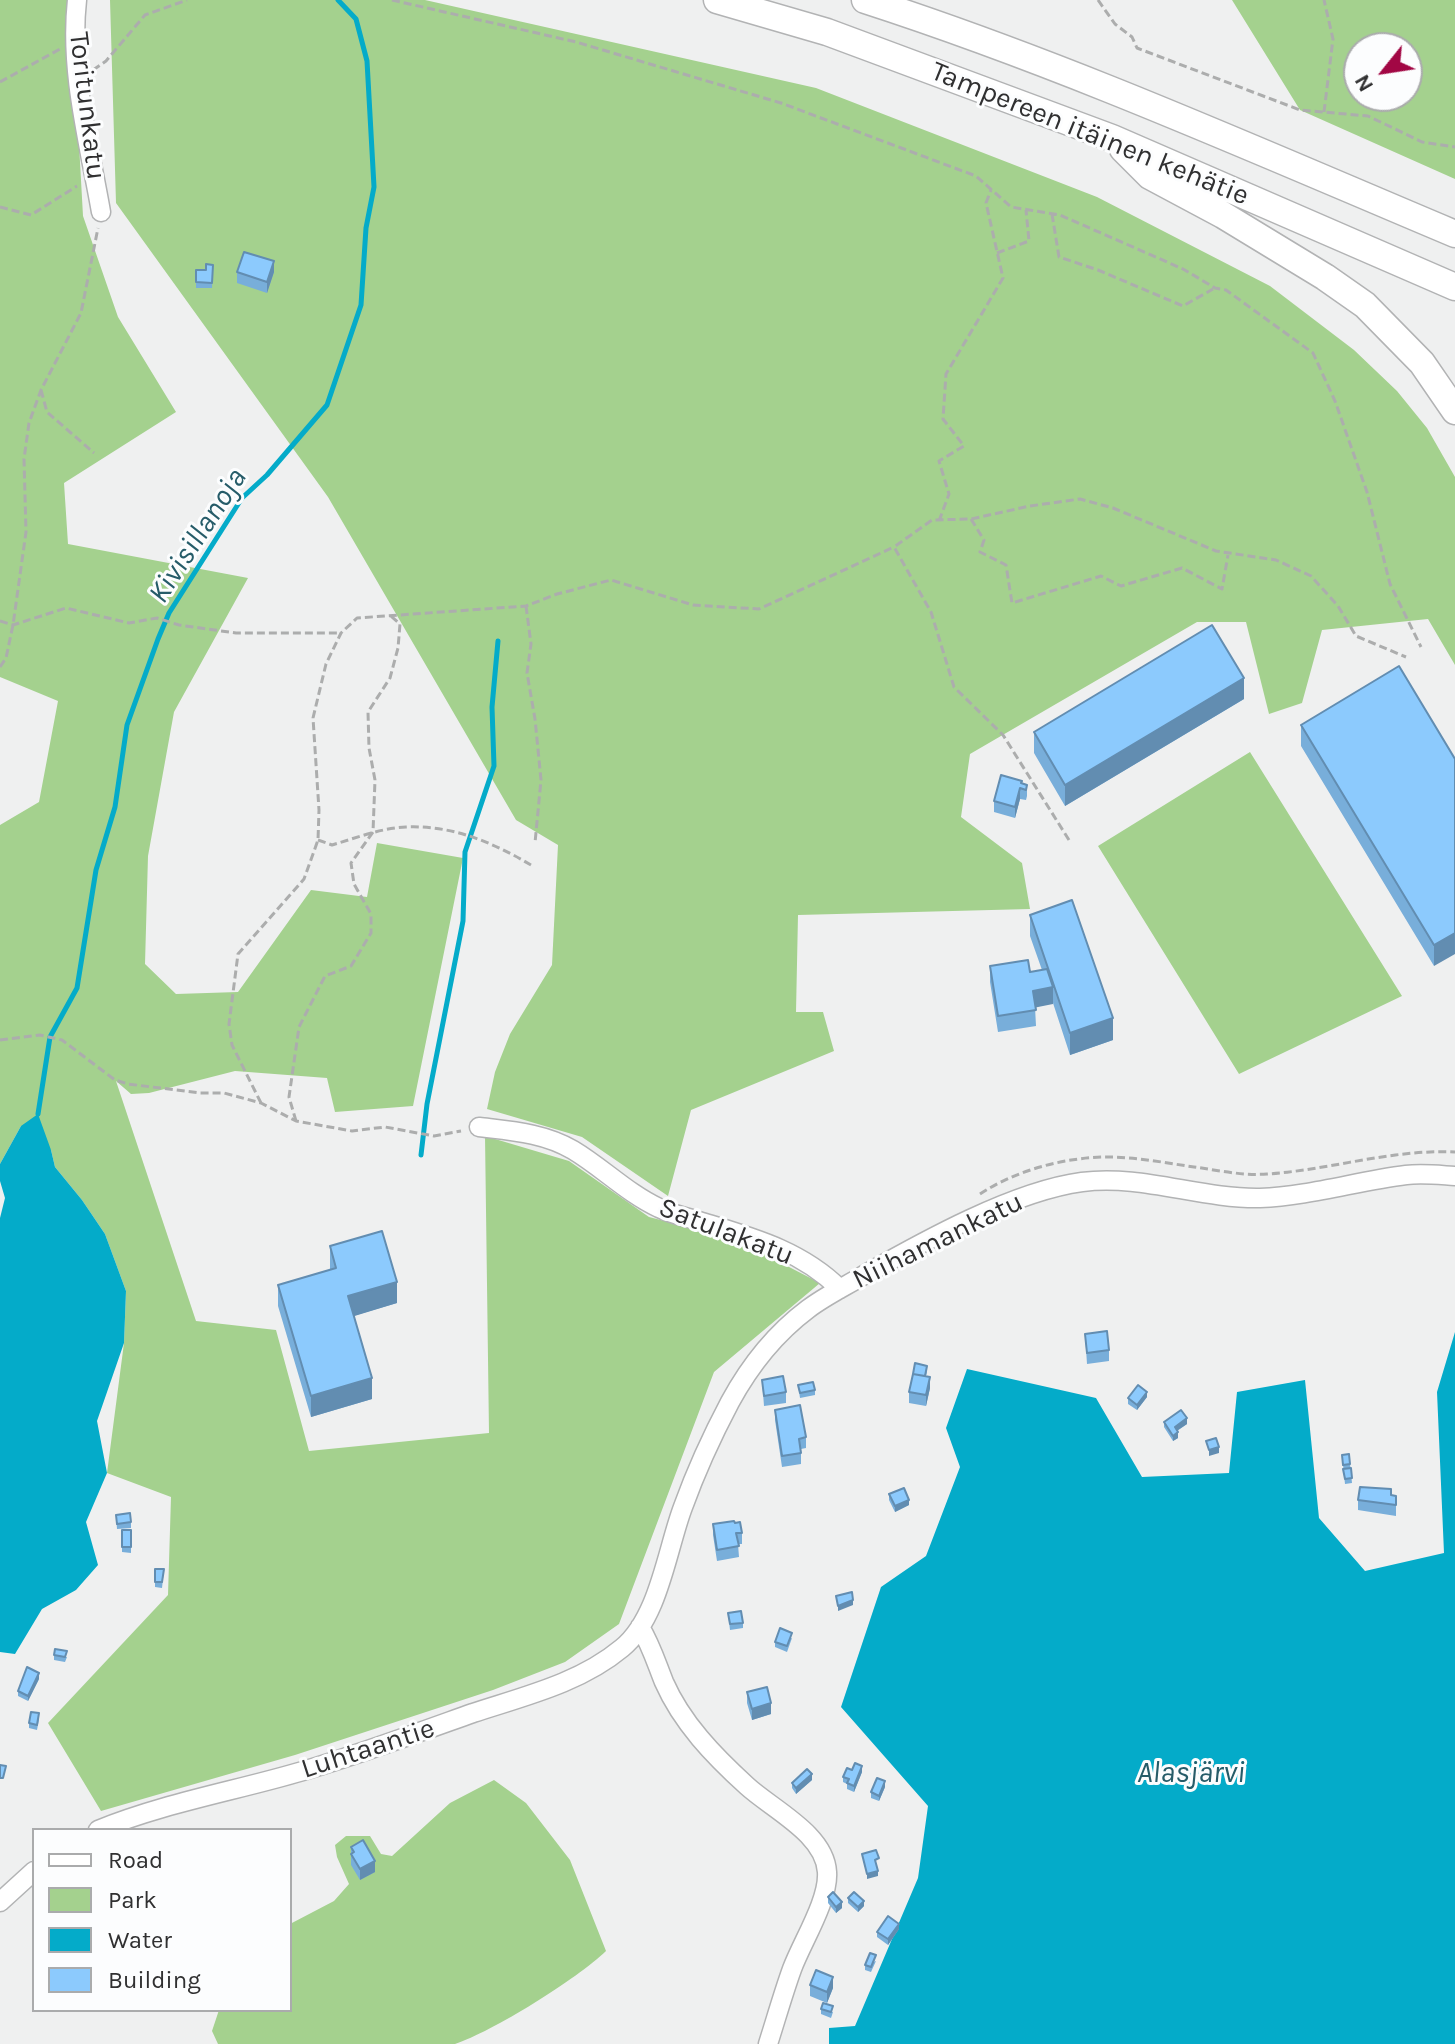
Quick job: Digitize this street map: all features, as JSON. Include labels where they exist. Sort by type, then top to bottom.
[{"type":"highway","name":"Tampereen itäinen kehätie","points":[[717,0],[827,32],[1112,138],[1455,287]]},
{"type":"highway","name":"Tampereen itäinen kehätie","points":[[865,0],[960,31],[1262,152],[1455,234]]},
{"type":"highway","points":[[1112,138],[1150,176],[1223,215],[1365,305],[1422,363],[1455,411]]},
{"type":"highway","points":[[1395,209],[1455,226]]},
{"type":"street","name":"Toritunkatu","points":[[77,0],[76,40],[85,135],[101,212]]},
{"type":"street","name":"Satulakatu","points":[[479,1127],[536,1133],[572,1150],[661,1210],[762,1240],[794,1254],[840,1289]]},
{"type":"street","name":"Niihamankatu","points":[[627,1644],[640,1627],[660,1585],[698,1467],[731,1401],[774,1339],[809,1308],[905,1251],[1035,1193],[1084,1182],[1123,1181],[1211,1195],[1259,1198],[1411,1174],[1455,1176]]},
{"type":"street","points":[[640,1627],[652,1646],[665,1684],[704,1744],[765,1802],[805,1831],[825,1858],[828,1875],[822,1899],[792,1970],[768,2044]]},
{"type":"street","name":"Luhtaantie","points":[[104,1828],[304,1771],[555,1686],[590,1671],[627,1644]]},
{"type":"street","points":[[0,1902],[32,1873]]},
{"type":"path","points":[[79,79],[106,61],[145,15],[187,0]]},
{"type":"path","points":[[392,0],[576,42],[781,103],[976,176],[1011,207],[1052,214],[1183,269],[1215,288],[1226,290],[1313,353],[1335,401],[1367,492],[1390,584],[1421,647]]},
{"type":"path","points":[[1098,0],[1115,24],[1132,37],[1137,48],[1300,110],[1368,116],[1422,142],[1455,147]]},
{"type":"path","points":[[1324,0],[1333,39],[1324,112]]},
{"type":"path","points":[[0,82],[76,40]]},
{"type":"path","points":[[0,207],[31,215],[94,176]]},
{"type":"path","points":[[939,521],[949,494],[939,461],[964,446],[943,419],[946,374],[1003,278],[986,203],[991,190]]},
{"type":"path","points":[[997,253],[1029,241],[1026,209]]},
{"type":"path","points":[[0,667],[6,658],[13,625],[26,532],[24,459],[29,423],[41,390],[81,313],[101,212]]},
{"type":"path","points":[[1052,214],[1059,257],[1183,306],[1215,288]]},
{"type":"path","points":[[41,390],[47,412],[94,453]]},
{"type":"path","points":[[261,1103],[232,1045],[229,1024],[238,954],[304,879],[318,840],[313,718],[326,664],[341,633],[357,618],[526,606],[557,594],[611,580],[693,605],[759,609],[894,547],[932,520],[971,519],[1080,499],[1113,508],[1228,555],[1276,560],[1311,576],[1338,606],[1356,636],[1406,657]]},
{"type":"path","points":[[971,519],[984,540],[980,552],[1006,565],[1012,603],[1101,576],[1121,586],[1182,568],[1222,589],[1228,555]]},
{"type":"path","points":[[894,547],[931,612],[954,687],[1003,735],[1069,840]]},
{"type":"path","points":[[526,606],[531,644],[527,673],[541,780],[535,843]]},
{"type":"path","points":[[0,621],[13,625],[66,608],[129,623],[157,618],[179,625],[236,633],[341,633]]},
{"type":"path","points":[[296,1121],[289,1097],[299,1027],[325,976],[351,966],[371,933],[371,914],[354,884],[351,863],[373,832],[375,780],[369,748],[368,712],[390,678],[398,648],[400,624],[391,615]]},
{"type":"path","points":[[318,840],[332,845],[373,832],[406,827],[465,833],[494,844],[531,865]]},
{"type":"path","points":[[0,1040],[40,1035],[62,1040],[115,1080],[200,1093],[224,1093],[261,1103],[296,1121],[352,1131],[385,1127],[434,1136],[479,1127]]},
{"type":"path","points":[[974,1218],[973,1201],[987,1189],[1026,1172],[1082,1159],[1120,1157],[1266,1174],[1406,1153],[1455,1152]]},
{"type":"green space","points":[[0,0],[71,0],[83,216],[118,317],[176,412],[64,483],[68,544],[248,578],[174,712],[148,856],[145,964],[176,994],[238,992],[311,890],[367,897],[377,843],[463,858],[413,1106],[335,1112],[327,1078],[235,1071],[149,1093],[131,1094],[116,1081],[196,1321],[276,1330],[309,1451],[489,1433],[485,1136],[569,1161],[649,1217],[735,1239],[820,1283],[714,1372],[619,1624],[565,1662],[493,1690],[295,1755],[101,1811],[48,1723],[168,1595],[171,1497],[107,1473],[124,1343],[126,1291],[105,1234],[55,1167],[51,1150],[21,1126],[0,1164],[0,825],[39,802],[58,701],[0,677]]},
{"type":"green space","points":[[110,0],[425,0],[816,88],[1097,197],[1270,286],[1354,350],[1397,391],[1427,428],[1455,477],[1455,665],[1428,619],[1322,630],[1302,703],[1269,714],[1246,622],[1197,622],[970,754],[961,817],[1022,863],[1030,909],[798,915],[796,1012],[823,1012],[834,1051],[691,1110],[668,1196],[582,1137],[487,1109],[495,1072],[510,1034],[552,965],[558,845],[516,820],[328,497],[116,203]]},
{"type":"green space","points":[[1232,0],[1455,0],[1455,179],[1300,110]]},
{"type":"green space","points":[[1250,752],[1402,996],[1239,1074],[1098,846]]},
{"type":"green space","points":[[494,1780],[526,1803],[570,1860],[606,1951],[534,2004],[455,2044],[218,2044],[212,2031],[218,2012],[292,2012],[292,1923],[334,1901],[349,1884],[335,1845],[346,1836],[370,1836],[381,1854],[392,1856],[450,1803]]},
{"type":"water","points":[[38,1114],[55,1167],[105,1234],[126,1291],[124,1343],[97,1421],[107,1473],[86,1522],[98,1565],[76,1590],[42,1609],[15,1654],[0,1652],[0,1218],[5,1198],[0,1181],[0,1164],[21,1126]]},
{"type":"water","name":"Alasjärvi","points":[[1455,1332],[1455,2044],[829,2044],[829,2028],[855,2026],[918,1878],[928,1806],[841,1707],[881,1587],[926,1556],[960,1467],[946,1428],[967,1369],[1096,1398],[1142,1477],[1229,1473],[1237,1392],[1305,1380],[1319,1518],[1365,1571],[1444,1553],[1437,1392]]},
{"type":"building","points":[[244,252],[274,261],[267,282],[237,272]]},
{"type":"building","points":[[206,264],[213,265],[212,283],[196,282],[196,270],[206,270]]},
{"type":"building","points":[[1212,625],[1244,678],[1065,785],[1034,732]]},
{"type":"building","points":[[1399,666],[1455,759],[1455,933],[1434,945],[1301,725]]},
{"type":"building","points":[[1001,775],[1027,785],[1026,790],[1020,788],[1015,807],[994,801]]},
{"type":"building","points":[[1072,900],[1113,1018],[1070,1033],[1030,915]]},
{"type":"building","points":[[1028,960],[1030,972],[1047,969],[1053,987],[1033,991],[1036,1010],[998,1016],[990,966]]},
{"type":"building","points":[[382,1231],[397,1282],[348,1296],[372,1378],[311,1396],[278,1285],[336,1268],[330,1246]]},
{"type":"building","points":[[1107,1331],[1109,1350],[1087,1353],[1085,1334]]},
{"type":"building","points":[[915,1363],[927,1366],[925,1376],[913,1374]]},
{"type":"building","points":[[913,1374],[930,1377],[926,1395],[909,1392]]},
{"type":"building","points":[[783,1376],[786,1392],[764,1396],[762,1380]]},
{"type":"building","points":[[813,1382],[815,1390],[800,1393],[798,1385]]},
{"type":"building","points":[[1138,1385],[1147,1392],[1137,1405],[1128,1398]]},
{"type":"building","points":[[800,1405],[806,1437],[799,1439],[801,1453],[782,1456],[775,1410]]},
{"type":"building","points":[[1181,1410],[1187,1418],[1175,1427],[1178,1432],[1173,1436],[1164,1422]]},
{"type":"building","points":[[1216,1438],[1219,1447],[1209,1450],[1206,1441]]},
{"type":"building","points":[[1349,1454],[1350,1464],[1343,1465],[1342,1455]]},
{"type":"building","points":[[1351,1468],[1352,1478],[1345,1479],[1343,1469]]},
{"type":"building","points":[[1360,1487],[1391,1489],[1391,1495],[1396,1496],[1396,1505],[1358,1500]]},
{"type":"building","points":[[904,1488],[909,1500],[895,1506],[889,1494]]},
{"type":"building","points":[[130,1513],[131,1522],[117,1524],[116,1515]]},
{"type":"building","points":[[740,1522],[742,1533],[736,1533],[739,1546],[717,1550],[713,1524]]},
{"type":"building","points":[[122,1530],[131,1530],[131,1547],[122,1547]]},
{"type":"building","points":[[155,1569],[164,1569],[162,1582],[155,1582]]},
{"type":"building","points":[[852,1592],[853,1600],[838,1606],[836,1596]]},
{"type":"building","points":[[741,1611],[743,1623],[730,1624],[728,1613]]},
{"type":"building","points":[[780,1628],[792,1633],[787,1646],[775,1642]]},
{"type":"building","points":[[55,1649],[67,1651],[65,1657],[54,1655]]},
{"type":"building","points":[[27,1667],[39,1673],[28,1696],[18,1691]]},
{"type":"building","points":[[767,1687],[771,1703],[752,1709],[747,1692]]},
{"type":"building","points":[[31,1712],[39,1713],[37,1725],[29,1723]]},
{"type":"building","points":[[855,1763],[862,1766],[854,1786],[843,1777],[847,1768],[852,1770]]},
{"type":"building","points":[[0,1765],[6,1766],[3,1778],[0,1778]]},
{"type":"building","points":[[807,1769],[812,1774],[796,1788],[792,1783]]},
{"type":"building","points":[[877,1778],[885,1781],[879,1796],[871,1792]]},
{"type":"building","points":[[363,1840],[375,1861],[360,1869],[351,1854],[354,1852],[351,1847]]},
{"type":"building","points":[[876,1850],[878,1871],[867,1874],[862,1854]]},
{"type":"building","points":[[833,1892],[842,1902],[836,1907],[828,1897]]},
{"type":"building","points":[[854,1892],[864,1901],[858,1907],[848,1898]]},
{"type":"building","points":[[888,1916],[899,1924],[888,1939],[877,1932]]},
{"type":"building","points":[[870,1953],[876,1955],[871,1967],[865,1965]]},
{"type":"building","points":[[816,1970],[833,1977],[827,1992],[810,1985]]},
{"type":"building","points":[[823,2003],[833,2006],[831,2012],[821,2009]]},
{"type":"waterway","name":"Kivisillanoja","points":[[38,1114],[50,1037],[77,988],[96,870],[115,807],[127,725],[158,639],[169,613],[242,498],[267,475],[327,405],[361,305],[366,228],[374,187],[367,61],[356,19],[338,0]]},
{"type":"waterway","points":[[421,1155],[427,1104],[463,921],[465,852],[494,766],[492,707],[498,641]]}]
